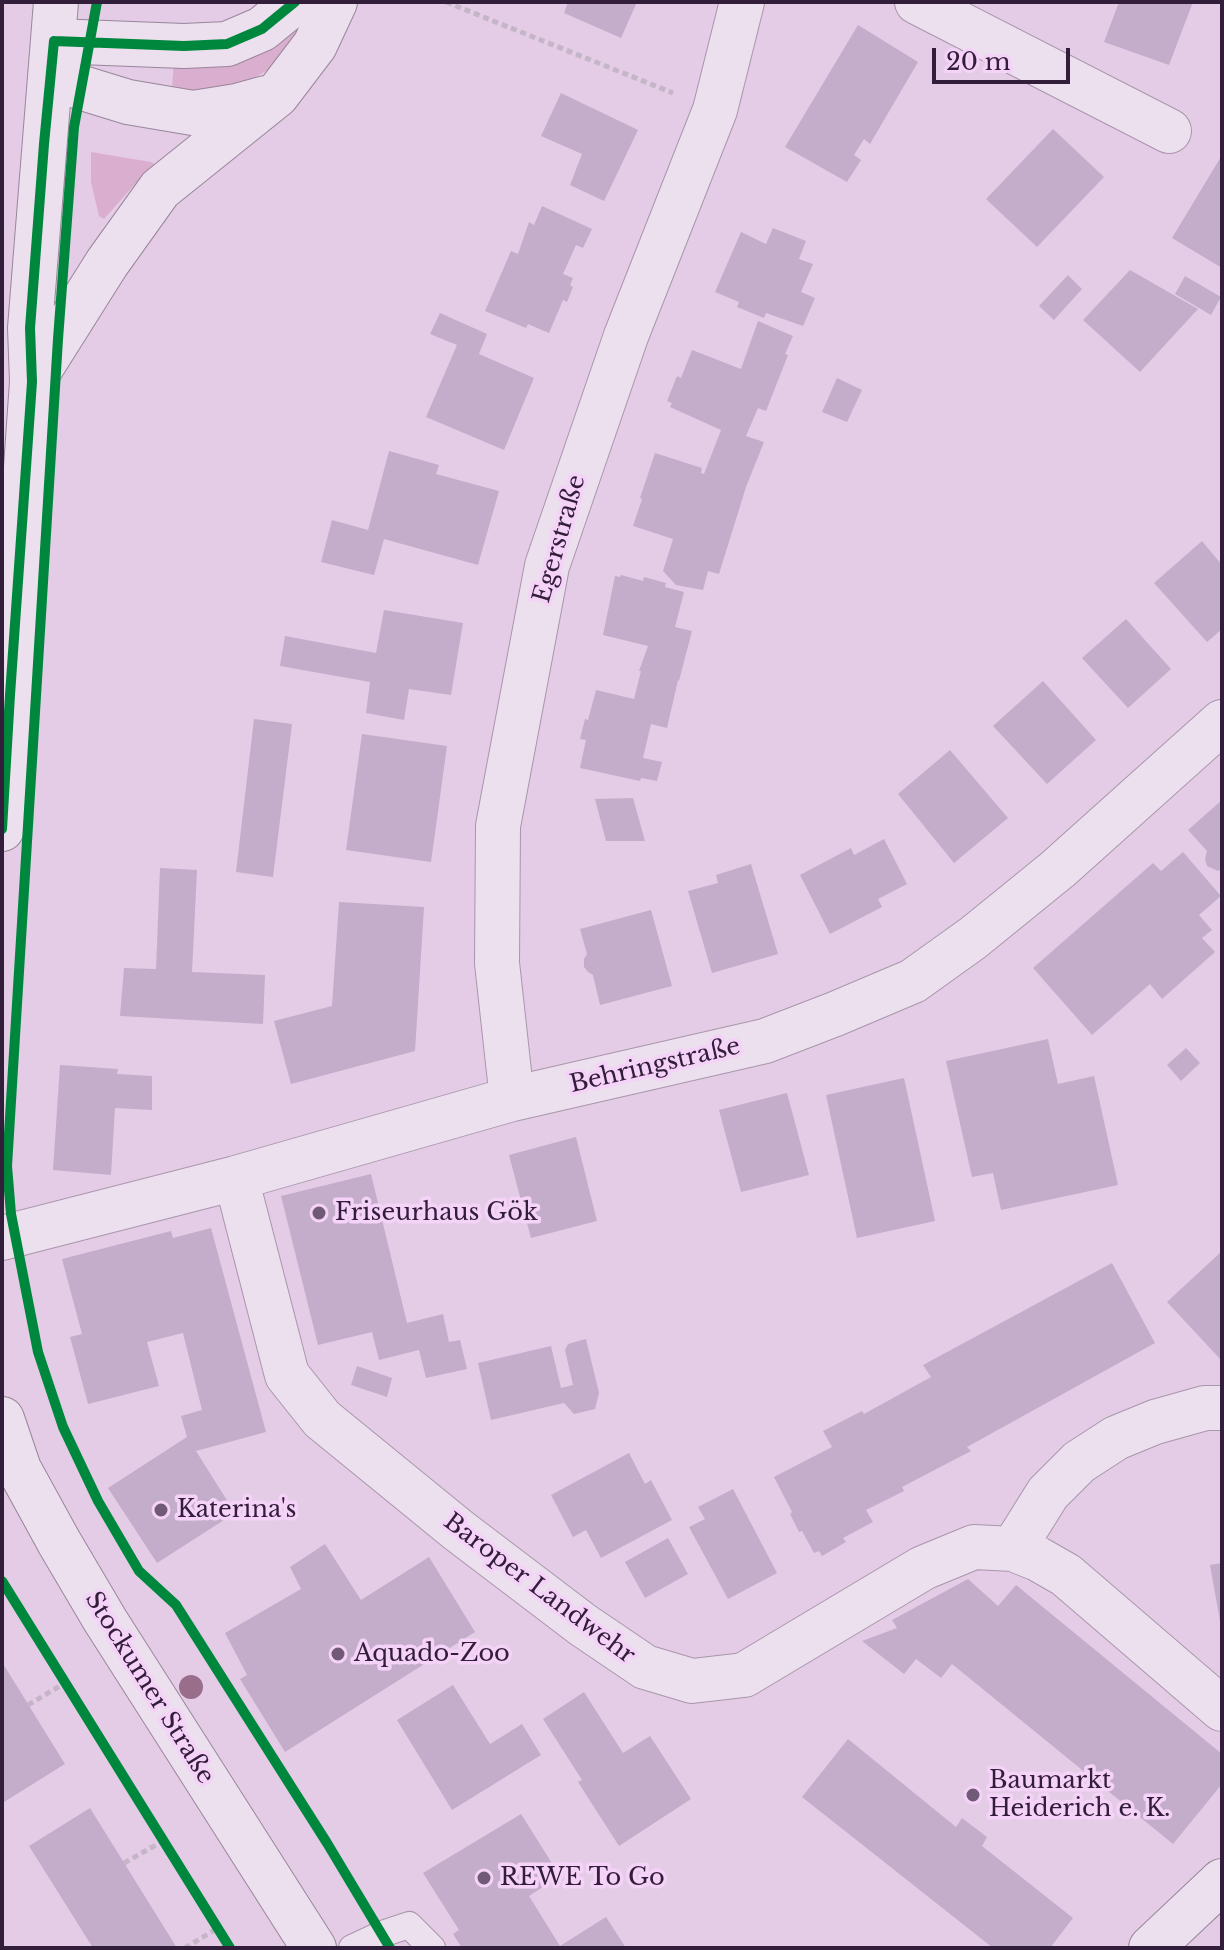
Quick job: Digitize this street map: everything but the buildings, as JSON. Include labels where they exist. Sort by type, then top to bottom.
[{"type":"street","points":[[53,40],[184,46],[227,44],[262,29],[295,2]]},
{"type":"street","points":[[32,382],[107,263],[160,189],[277,95],[315,45],[335,2]]},
{"type":"street","name":"Egerstraße","points":[[512,1099],[497,963],[498,826],[547,566],[626,336],[715,110],[742,2]]},
{"type":"street","points":[[917,2],[1169,131]]},
{"type":"street","points":[[53,40],[128,102],[193,113],[277,95]]},
{"type":"street","points":[[2,829],[32,382],[30,328],[53,40]]},
{"type":"street","name":"Behringstraße","points":[[2,1238],[236,1178],[512,1099],[765,1041],[835,1014],[913,981],[973,938],[1058,869],[1222,722]]},
{"type":"street","name":"Baroper Landwehr","points":[[236,1178],[287,1375],[322,1419],[458,1530],[583,1625],[645,1667],[692,1681],[744,1675],[923,1568],[974,1547],[1013,1549],[1066,1575],[1222,1709]]},
{"type":"street","points":[[1013,1549],[1048,1493],[1079,1462],[1116,1438],[1155,1422],[1205,1408],[1222,1408]]},
{"type":"street","name":"Stockumer Straße","points":[[2,1419],[11,1472],[59,1542],[105,1620],[314,1948]]},
{"type":"street","points":[[1151,1948],[1222,1881]]},
{"type":"lane","points":[[352,1948],[409,1925],[432,1948]]},
{"type":"path","points":[[446,2],[715,110]]},
{"type":"path","points":[[28,1705],[65,1683]]},
{"type":"path","points":[[124,1863],[163,1841]]},
{"type":"path","points":[[185,1948],[218,1928]]},
{"type":"shaded area","points":[[299,24],[309,30],[278,64],[254,78],[219,88],[178,91],[172,87],[174,63]]},
{"type":"shaded area","points":[[91,152],[156,165],[104,219],[99,216],[91,182]]},
{"type":"cycle path","points":[[97,2],[74,127],[58,339],[7,1166],[11,1214],[38,1352],[63,1427],[98,1501],[139,1571],[176,1605],[390,1948]]},
{"type":"cycle path","points":[[54,41],[184,46],[227,44],[262,29],[295,2]]},
{"type":"cycle path","points":[[2,829],[32,382],[30,328],[54,41]]},
{"type":"cycle path","points":[[2,1581],[230,1948]]},
{"type":"place","name":"Friseurhaus Gök","points":[[319,1213]]},
{"type":"place","name":"Katerina's","points":[[161,1510]]},
{"type":"place","name":"Aquado-Zoo","points":[[338,1654]]},
{"type":"place","name":"Baumarkt Heiderich e. K.","points":[[973,1795]]},
{"type":"place","name":"REWE To Go","points":[[484,1878]]}]
